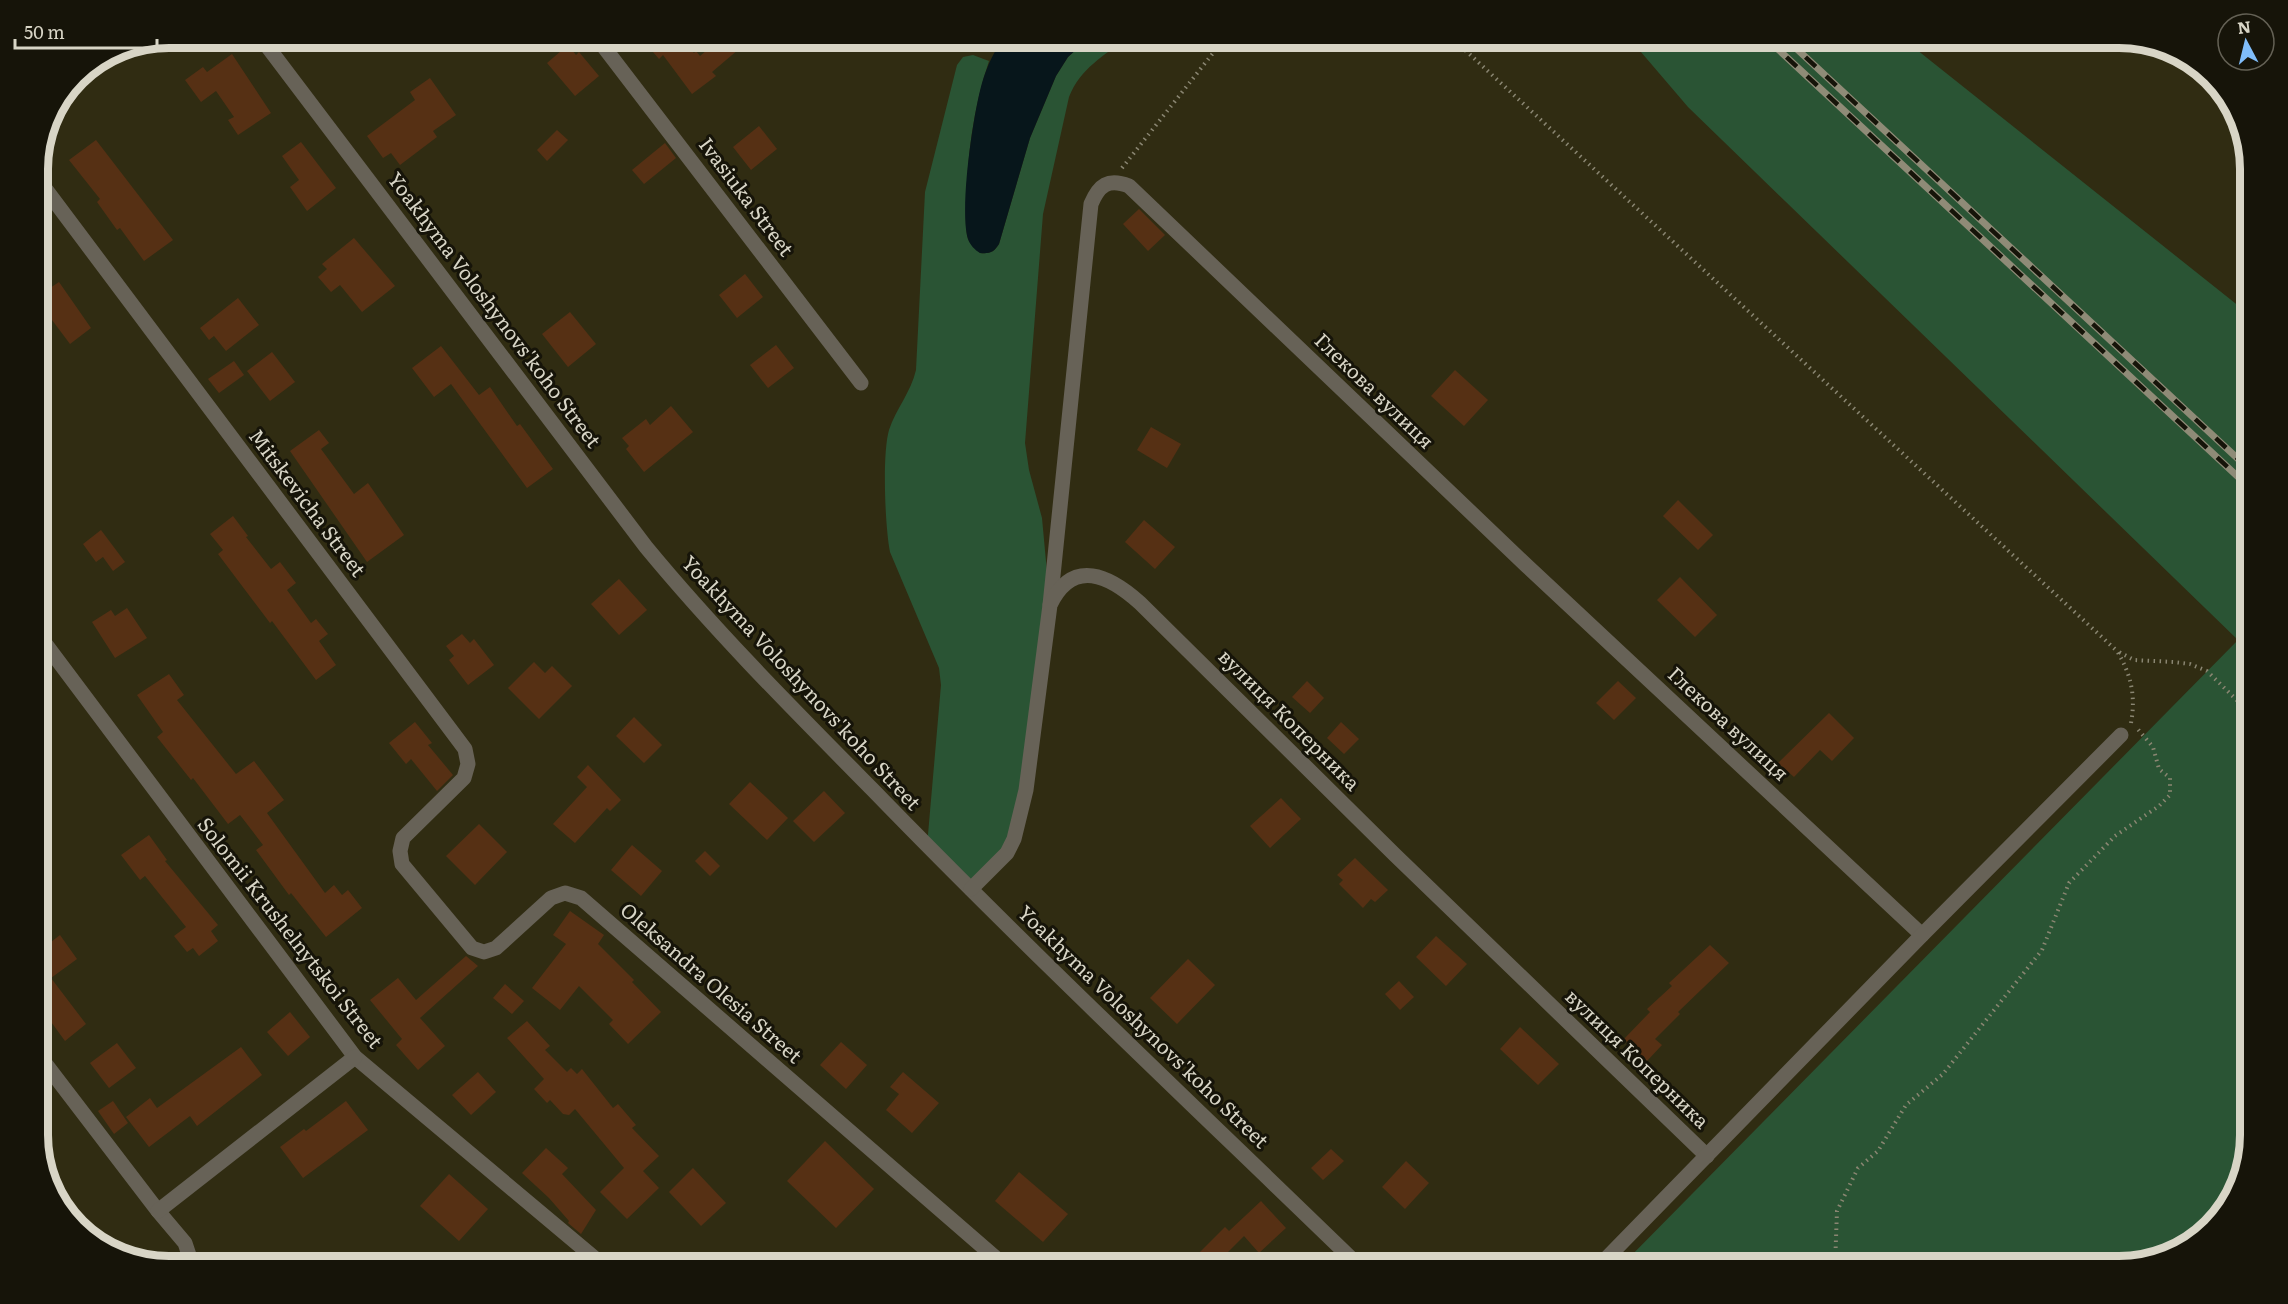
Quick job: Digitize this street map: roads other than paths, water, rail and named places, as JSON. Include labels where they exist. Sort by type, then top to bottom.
[{"type":"street","name":"Yoakhyma Voloshynovs'koho Street","points":[[269,48],[646,547],[690,600],[748,663],[971,889],[1349,1256]]},
{"type":"street","name":"Ivasiuka Street","points":[[605,48],[861,383]]},
{"type":"street","name":"Глекова вулиця","points":[[1050,605],[1091,204],[1103,186],[1118,182],[1129,186],[1536,574],[1922,935]]},
{"type":"street","name":"Mitskevicha Street","points":[[48,192],[465,749],[468,764],[464,778],[403,838],[400,851]]},
{"type":"street","name":"вулиця Коперника","points":[[1050,605],[1060,587],[1080,576],[1088,575],[1106,579],[1124,589],[1707,1156]]},
{"type":"street","points":[[971,889],[1007,853],[1014,839],[1026,790],[1050,605]]},
{"type":"street","name":"Solomii Krushelnytskoi Street","points":[[48,647],[355,1057],[592,1256]]},
{"type":"street","points":[[1609,1256],[2121,735]]},
{"type":"street","name":"Oleksandra Olesia Street","points":[[400,851],[402,864],[472,948],[484,952],[496,948],[551,898],[565,893],[581,898],[993,1256]]},
{"type":"street","points":[[158,1211],[355,1057]]},
{"type":"street","points":[[48,1067],[185,1243],[189,1256]]},
{"type":"railway","points":[[1777,48],[2240,479]]},
{"type":"railway","points":[[1796,48],[2240,461]]}]
